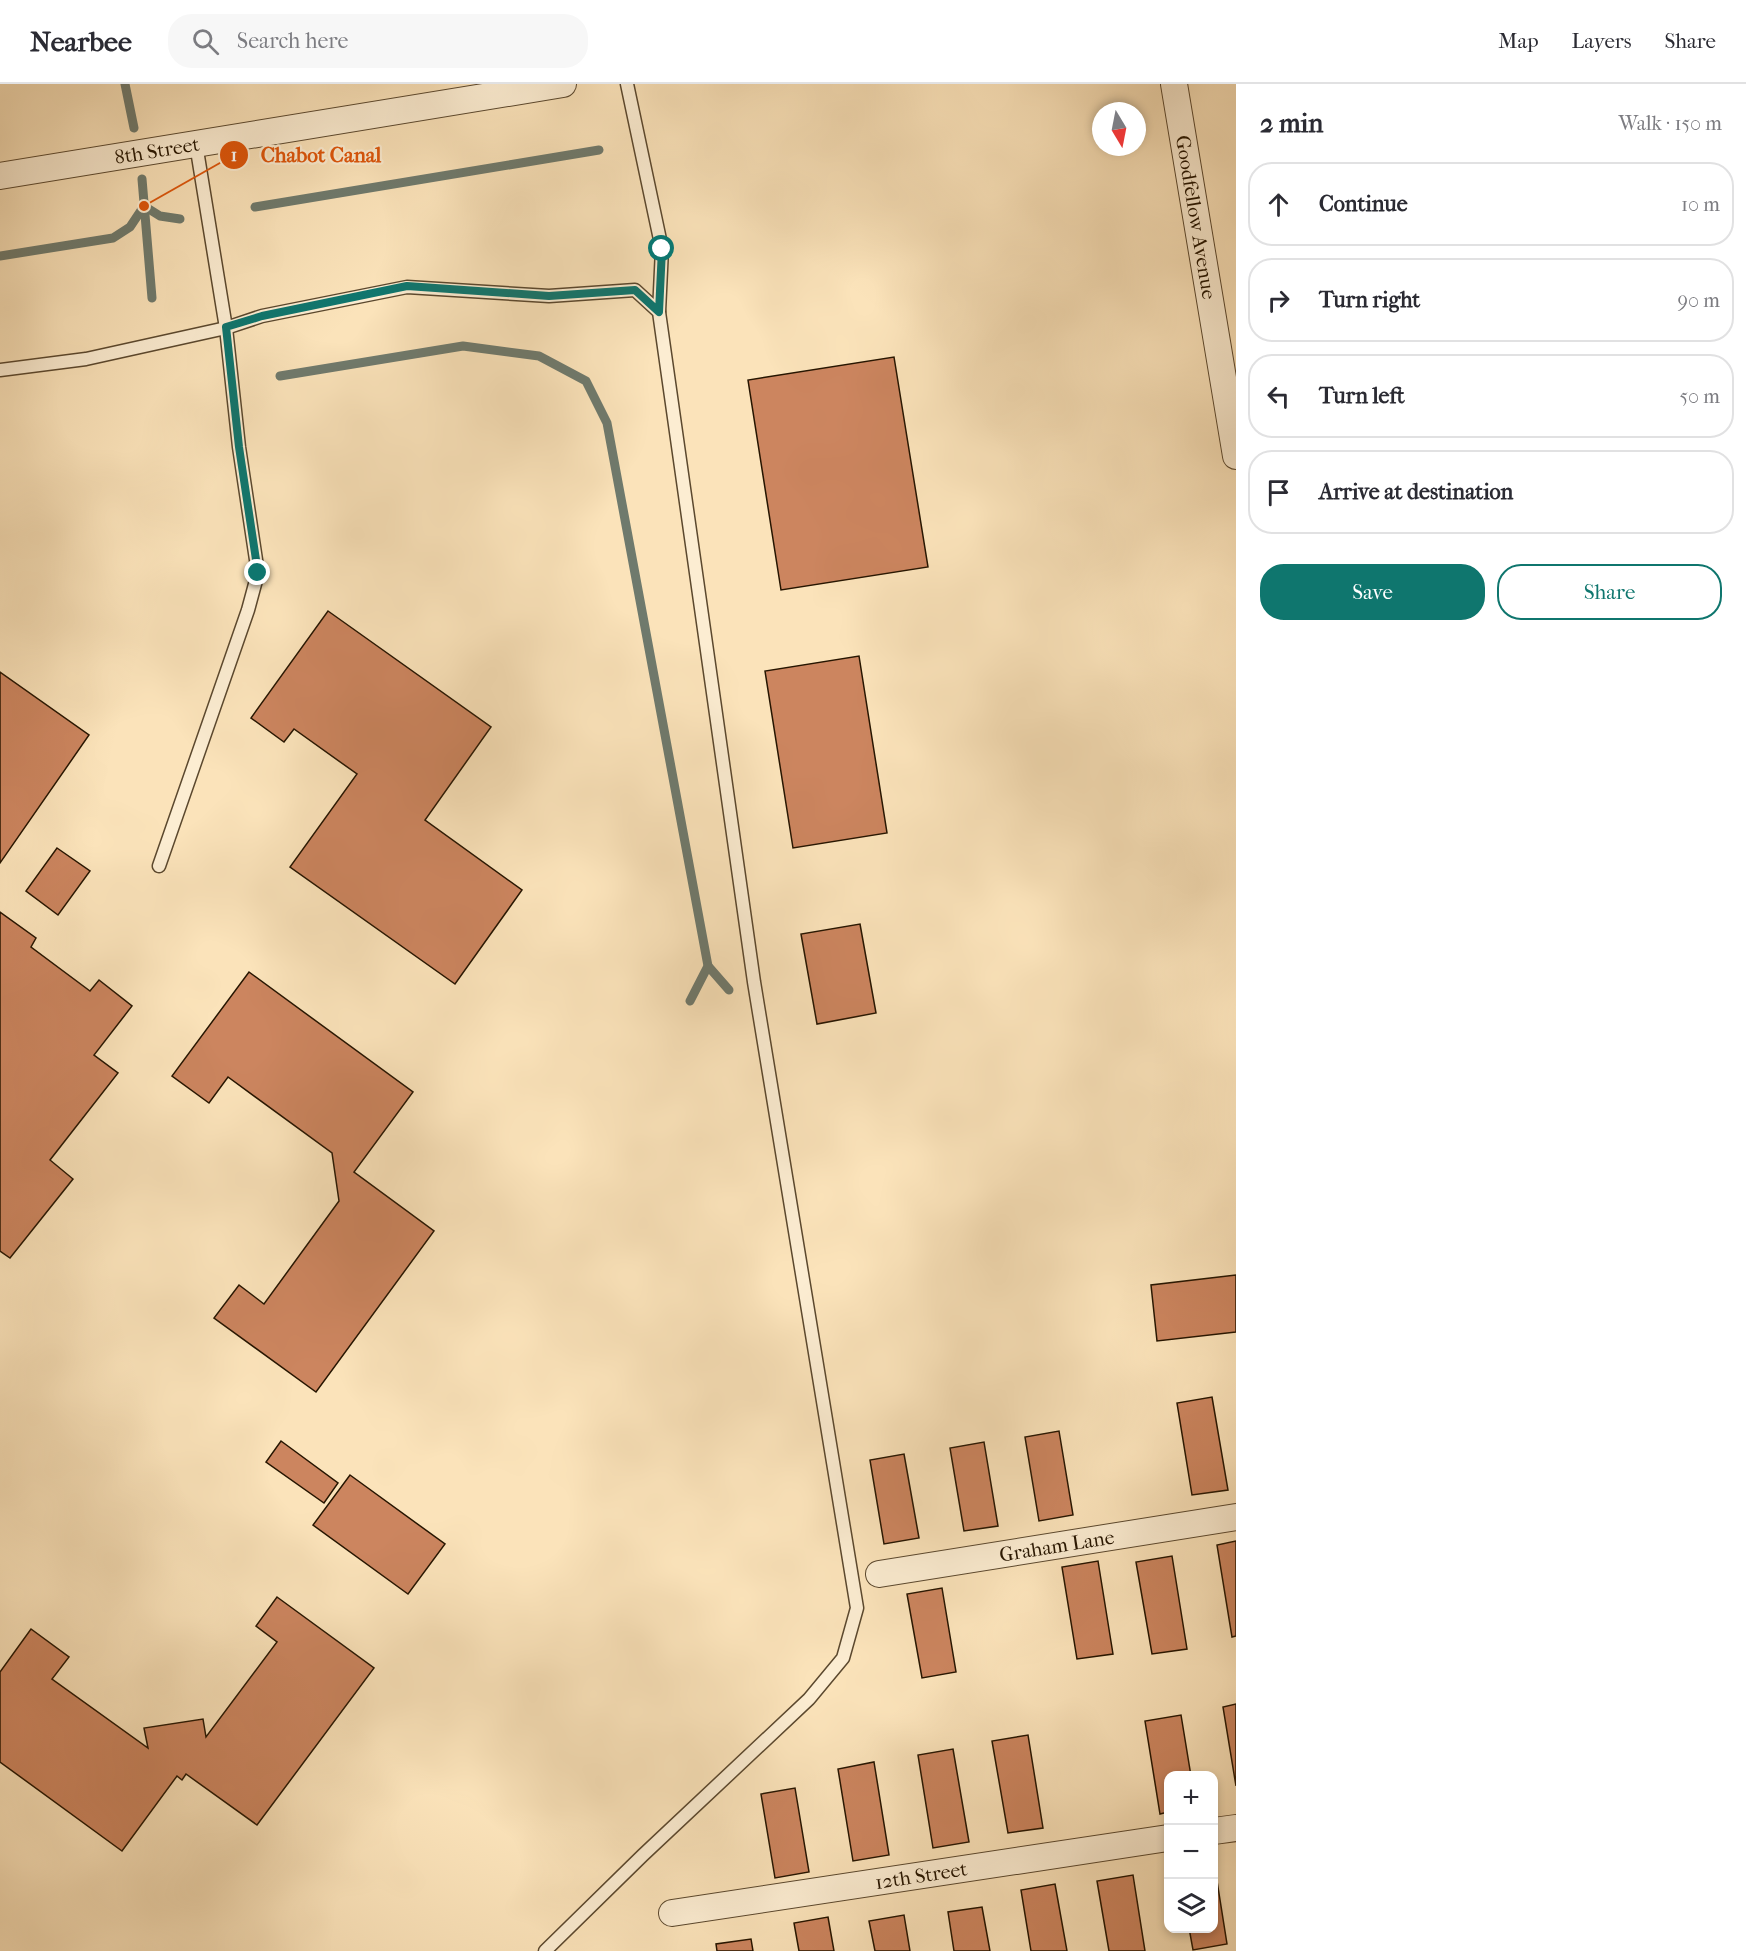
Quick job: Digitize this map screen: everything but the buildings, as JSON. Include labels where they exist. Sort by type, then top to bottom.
[{"type":"street","name":"8th Street","points":[[1,171],[196,144],[563,84]]},
{"type":"street","name":"Goodfellow Avenue","points":[[1174,84],[1236,456]]},
{"type":"street","name":"Graham Lane","points":[[879,1574],[1236,1517]]},
{"type":"street","points":[[1218,1830],[1236,1828]]},
{"type":"street","name":"12th Street","points":[[672,1912],[1164,1839]]},
{"type":"lane","points":[[545,1951],[809,1699],[843,1658],[857,1608],[754,982],[659,312],[662,249],[627,84]]},
{"type":"lane","points":[[159,866],[248,610],[258,573],[239,447],[226,327],[196,144]]},
{"type":"lane","points":[[0,370],[86,359],[226,327],[262,316],[407,286],[549,296],[635,290],[659,312]]},
{"type":"waterway","points":[[125,84],[134,128]]},
{"type":"waterway","points":[[255,207],[599,150]]},
{"type":"waterway","points":[[142,179],[152,298]]},
{"type":"waterway","points":[[144,206],[160,216],[180,219]]},
{"type":"waterway","points":[[0,256],[113,238],[130,227],[144,206]]},
{"type":"waterway","points":[[280,376],[463,346],[539,356],[586,381],[607,423],[708,966],[690,1001]]},
{"type":"waterway","points":[[708,966],[729,990]]},
{"type":"place","name":"Chabot Canal","points":[[144,206]]},
{"type":"route","points":[[258,573],[239,447],[226,327],[262,316],[407,286],[549,296],[635,290],[659,312],[662,249]]}]
